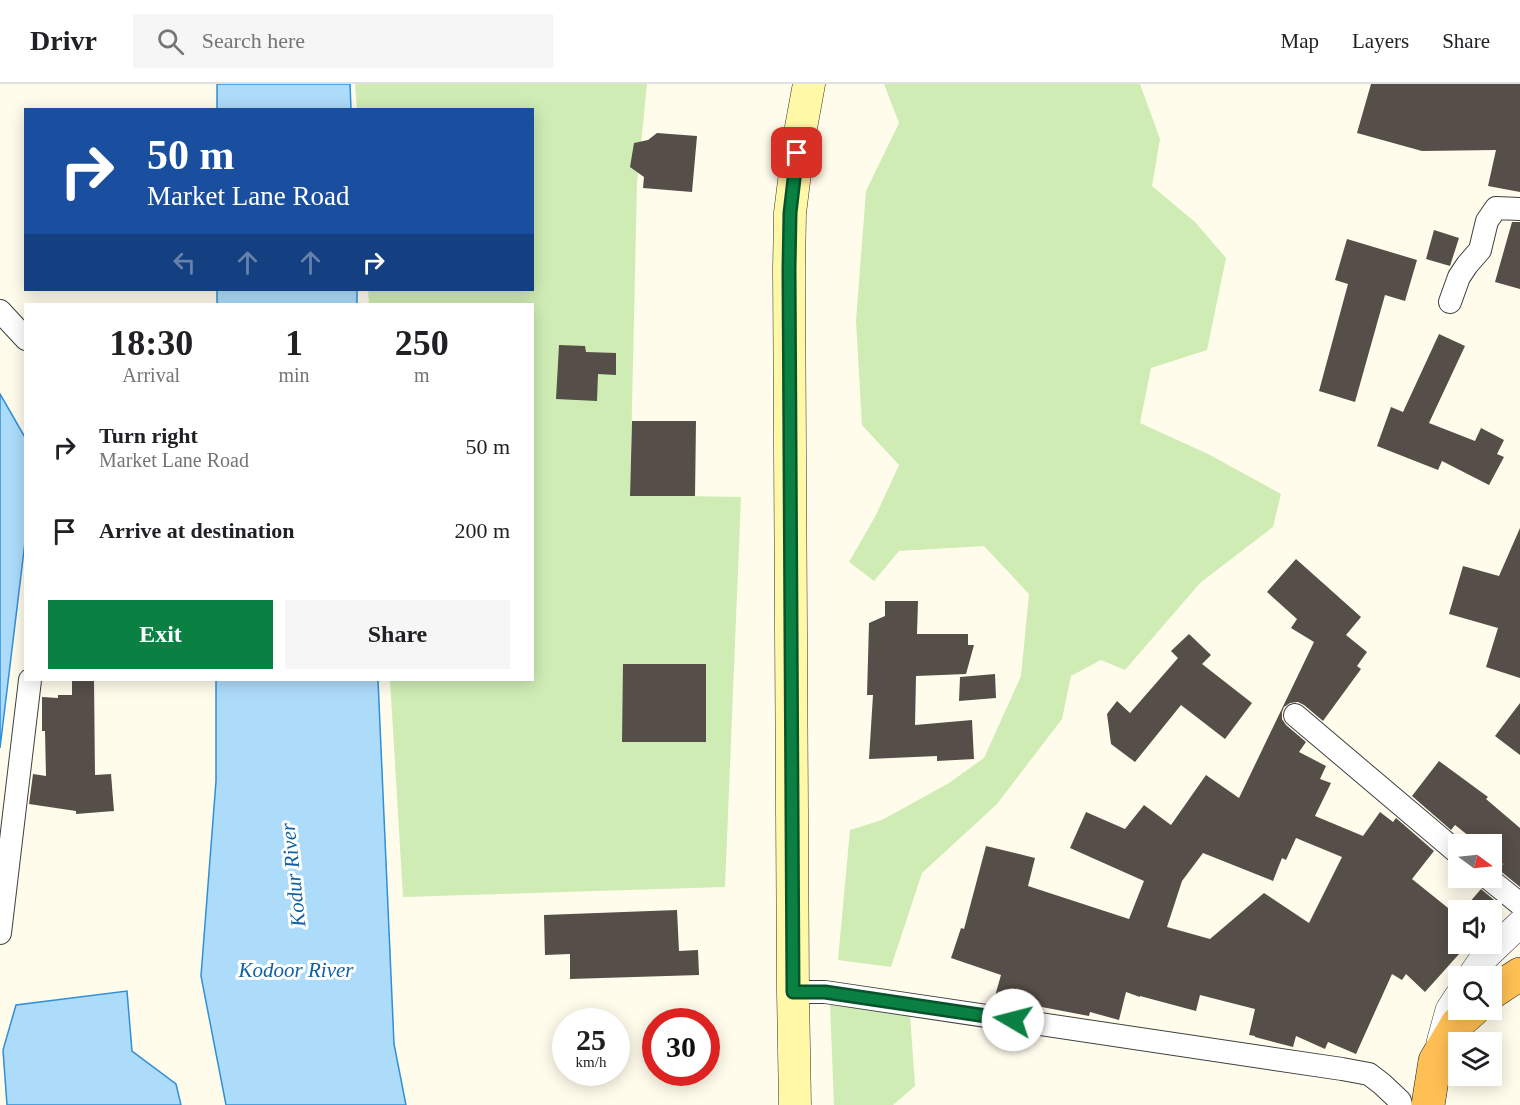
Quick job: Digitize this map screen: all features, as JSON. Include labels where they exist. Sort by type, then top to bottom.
[{"type":"highway","points":[[1502,986],[1520,974]]},
{"type":"highway","points":[[1428,1105],[1435,1061],[1462,1020]]},
{"type":"main road","points":[[795,1105],[789,258],[790,213],[809,84]]},
{"type":"street","points":[[1450,302],[1459,277],[1480,250],[1486,221],[1496,208],[1520,209]]},
{"type":"street","points":[[0,311],[24,337]]},
{"type":"street","points":[[0,933],[30,681]]},
{"type":"street","points":[[1295,715],[1448,844]]},
{"type":"street","points":[[1500,888],[1520,904]]},
{"type":"street","points":[[1478,966],[1520,924]]},
{"type":"street","points":[[793,992],[825,992],[1369,1074],[1400,1101],[1401,1105]]},
{"type":"street","points":[[1435,1061],[1448,1014]]},
{"type":"green space","points":[[355,84],[647,84],[637,183],[630,495],[741,497],[725,887],[403,897],[390,681],[534,681],[534,303],[369,303],[368,291],[534,291],[534,108],[357,108]]},
{"type":"green space","points":[[884,84],[1140,84],[1160,139],[1152,186],[1195,222],[1226,258],[1207,350],[1151,368],[1140,423],[1208,454],[1281,494],[1273,527],[1200,583],[1125,670],[1101,660],[1071,676],[1062,719],[997,804],[922,873],[891,967],[838,960],[850,830],[882,820],[949,783],[984,758],[1021,676],[1029,594],[984,546],[899,551],[874,581],[849,562],[876,515],[899,465],[862,425],[856,321],[866,191],[899,123]]},
{"type":"green space","points":[[830,1004],[910,1014],[915,1086],[893,1105],[834,1105]]},
{"type":"water","points":[[217,84],[350,84],[351,108],[217,108]]},
{"type":"water","points":[[217,291],[357,291],[357,303],[217,303]]},
{"type":"water","points":[[0,394],[24,436],[24,550],[0,748]]},
{"type":"water","name":"Kodoor River","points":[[216,681],[378,681],[394,1044],[406,1105],[226,1105],[201,976],[216,781]]},
{"type":"water","points":[[127,991],[132,1051],[176,1084],[181,1105],[7,1105],[3,1050],[16,1005]]},
{"type":"building","points":[[1371,84],[1520,84],[1520,192],[1488,186],[1496,150],[1422,151],[1357,133]]},
{"type":"building","points":[[657,133],[697,136],[692,192],[643,188],[644,177],[630,167],[634,143],[648,140]]},
{"type":"building","points":[[1512,222],[1520,222],[1520,289],[1495,282]]},
{"type":"building","points":[[1434,230],[1459,238],[1450,266],[1426,259]]},
{"type":"building","points":[[1347,239],[1417,260],[1405,301],[1385,295],[1355,402],[1319,391],[1348,284],[1335,280]]},
{"type":"building","points":[[1439,334],[1465,346],[1429,423],[1475,441],[1481,428],[1504,440],[1497,454],[1504,457],[1489,485],[1442,461],[1438,470],[1377,446],[1391,407],[1403,412]]},
{"type":"building","points":[[559,345],[585,346],[586,352],[616,353],[616,375],[598,374],[597,401],[556,399]]},
{"type":"building","points":[[632,421],[696,421],[695,496],[630,496]]},
{"type":"building","points":[[1520,528],[1520,678],[1486,667],[1498,628],[1449,614],[1463,566],[1499,576]]},
{"type":"building","points":[[1296,559],[1361,617],[1346,635],[1367,652],[1357,666],[1361,669],[1323,721],[1298,702],[1284,707],[1282,719],[1306,742],[1299,752],[1326,766],[1320,779],[1331,783],[1315,816],[1363,836],[1380,812],[1393,822],[1396,818],[1434,851],[1412,879],[1448,908],[1448,954],[1459,954],[1425,992],[1406,974],[1402,980],[1392,974],[1356,1054],[1328,1042],[1325,1049],[1296,1036],[1293,1047],[1249,1035],[1255,1009],[1200,995],[1196,1011],[1126,992],[1119,1020],[1090,1012],[1089,1016],[1026,1004],[995,996],[1001,975],[951,958],[961,928],[964,929],[986,846],[1035,858],[1028,886],[1129,919],[1144,881],[1070,848],[1086,812],[1125,829],[1144,805],[1171,825],[1206,775],[1239,798],[1314,642],[1291,628],[1297,619],[1267,592]],"holes":[[[1296,838],[1342,857],[1309,923],[1264,893],[1210,939],[1167,927],[1182,881],[1203,853],[1273,881],[1282,858],[1286,860]]]},
{"type":"building","points":[[885,601],[918,601],[917,634],[968,634],[968,645],[974,645],[966,674],[916,676],[915,725],[972,720],[974,759],[937,761],[937,756],[869,759],[873,695],[867,695],[869,623],[885,616]]},
{"type":"building","points":[[1189,634],[1211,655],[1202,664],[1252,703],[1225,739],[1181,705],[1135,762],[1111,744],[1107,714],[1117,701],[1130,713],[1178,658],[1171,651]]},
{"type":"building","points":[[623,664],[706,664],[706,742],[622,742]]},
{"type":"building","points":[[995,674],[996,698],[959,701],[960,677]]},
{"type":"building","points":[[72,681],[94,681],[95,775],[111,774],[114,811],[76,814],[76,811],[29,804],[33,774],[46,776],[42,697],[58,698],[58,695],[72,695]]},
{"type":"building","points":[[1520,703],[1520,755],[1495,736]]},
{"type":"building","points":[[1439,761],[1488,797],[1486,799],[1520,828],[1520,887],[1502,872],[1502,834],[1466,834],[1455,825],[1451,830],[1412,796]]},
{"type":"building","points":[[1481,889],[1494,900],[1472,900]]},
{"type":"building","points":[[677,910],[679,951],[698,950],[699,975],[570,979],[570,954],[545,955],[544,915]]},
{"type":"route","points":[[797,153],[790,213],[789,269],[793,992],[825,992],[1013,1020]]},
{"type":"water label","name":"Kodur River","points":[[293,875]]}]
